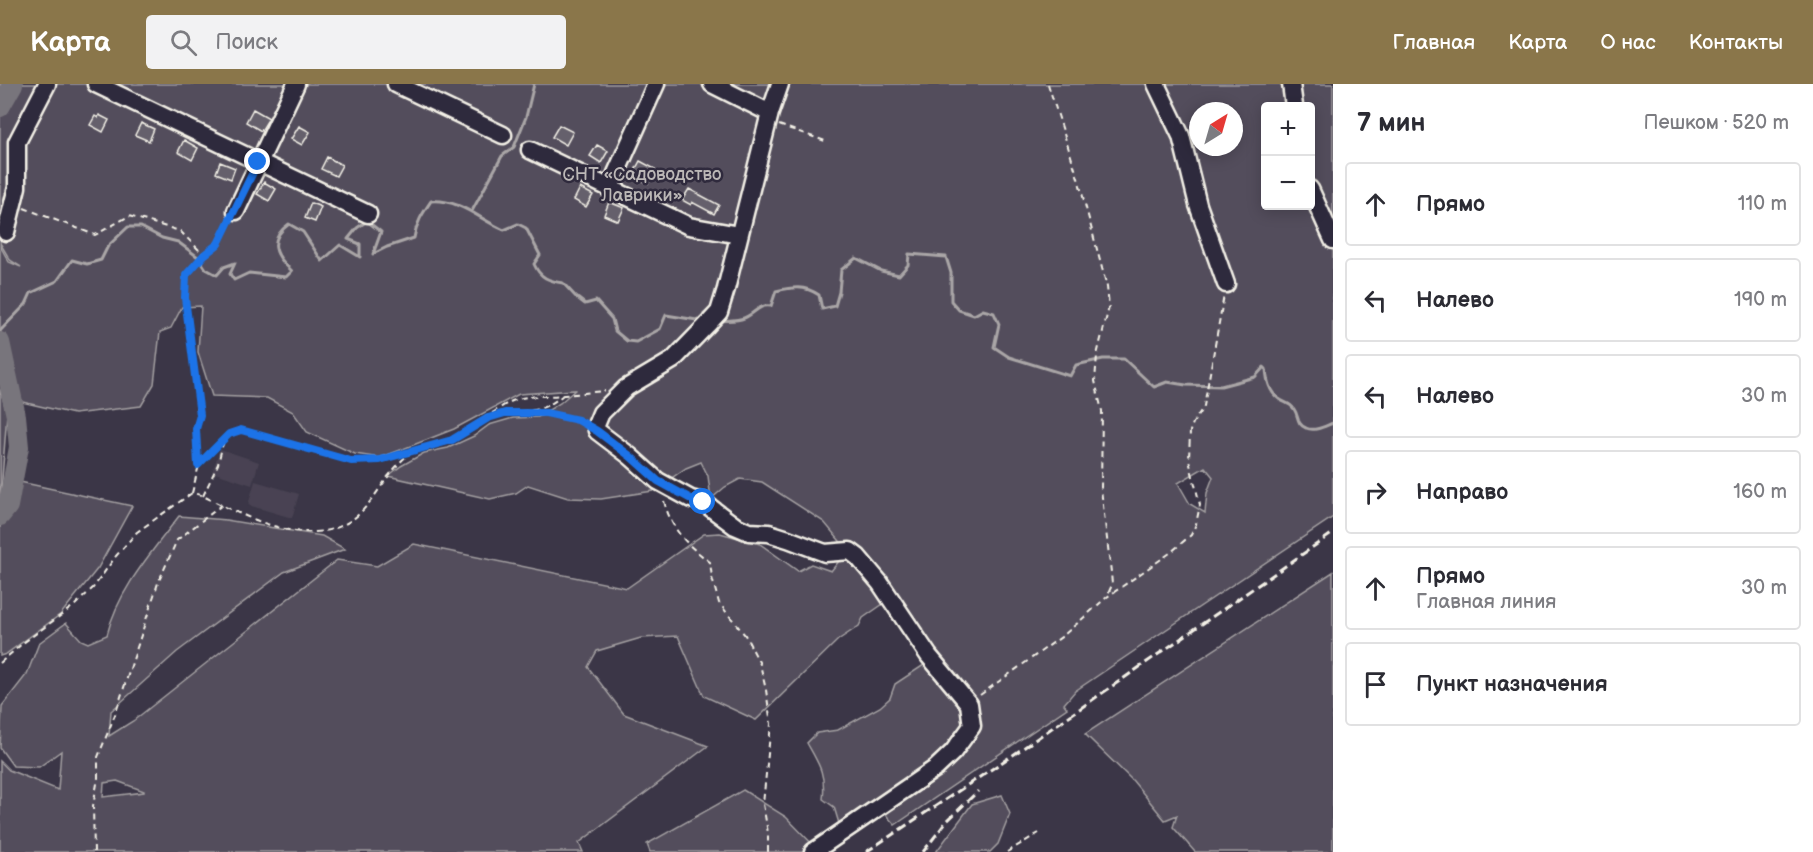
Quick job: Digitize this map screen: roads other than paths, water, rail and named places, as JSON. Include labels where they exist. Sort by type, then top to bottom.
[{"type":"street","points":[[6,232],[16,187],[17,142],[47,84]]},
{"type":"street","points":[[96,84],[368,214]]},
{"type":"street","points":[[236,211],[296,84]]},
{"type":"street","points":[[396,84],[503,135]]},
{"type":"street","points":[[609,189],[656,84]]},
{"type":"street","points":[[712,84],[769,117]]},
{"type":"street","points":[[780,84],[769,117],[726,289],[718,312],[673,360],[626,388],[601,413],[596,426],[597,431],[630,456],[651,476],[669,488],[703,502],[735,526],[749,532],[769,533],[807,544],[825,553],[850,551],[880,583],[929,656],[969,704],[972,726],[953,752],[936,768],[813,852]]},
{"type":"street","points":[[1155,84],[1181,136],[1198,205],[1226,284]]},
{"type":"street","points":[[1291,84],[1293,102]]},
{"type":"street","points":[[530,150],[688,226],[739,235]]},
{"type":"street","points":[[1315,198],[1333,240]]},
{"type":"waterway","points":[[0,107],[13,84]]},
{"type":"waterway","points":[[472,211],[502,156],[514,147],[526,117],[534,84]]},
{"type":"waterway","points":[[0,331],[26,304],[31,293],[57,281],[72,260],[87,264],[101,260],[108,246],[128,227],[141,227],[162,238],[178,242],[198,257],[206,269],[217,275],[224,267],[235,263],[230,274],[234,280],[249,273],[286,277],[292,271],[281,260],[276,242],[282,230],[289,224],[303,232],[322,261],[340,245],[360,257],[360,244],[348,239],[357,228],[367,221],[381,232],[373,254],[414,238],[418,223],[431,201],[460,206],[504,230],[518,224],[526,228],[540,255],[534,264],[539,273],[549,280],[563,283],[585,304],[596,301],[612,319],[615,331],[627,341],[636,342],[660,329],[666,315],[703,321]]},
{"type":"waterway","points":[[719,321],[741,319],[763,306],[771,306],[776,291],[788,289],[803,288],[814,292],[819,295],[822,309],[835,306],[841,270],[856,258],[881,271],[899,275],[908,265],[909,254],[946,257],[951,273],[951,301],[959,310],[974,315],[983,310],[994,313],[999,324],[994,347],[1009,357],[1070,376],[1076,365],[1103,359],[1124,359],[1154,387],[1167,382],[1221,386],[1255,377],[1264,367],[1273,393],[1292,407],[1303,426],[1316,429],[1333,423]]},
{"type":"waterway","points":[[0,342],[16,416],[19,447],[8,506],[0,516]]},
{"type":"railway","points":[[866,852],[1013,755],[1333,533]]},
{"type":"railway","points":[[923,852],[946,822],[978,791]]},
{"type":"park label","name":"СНТ «Садоводство Лаврики»","points":[[642,184]]}]
